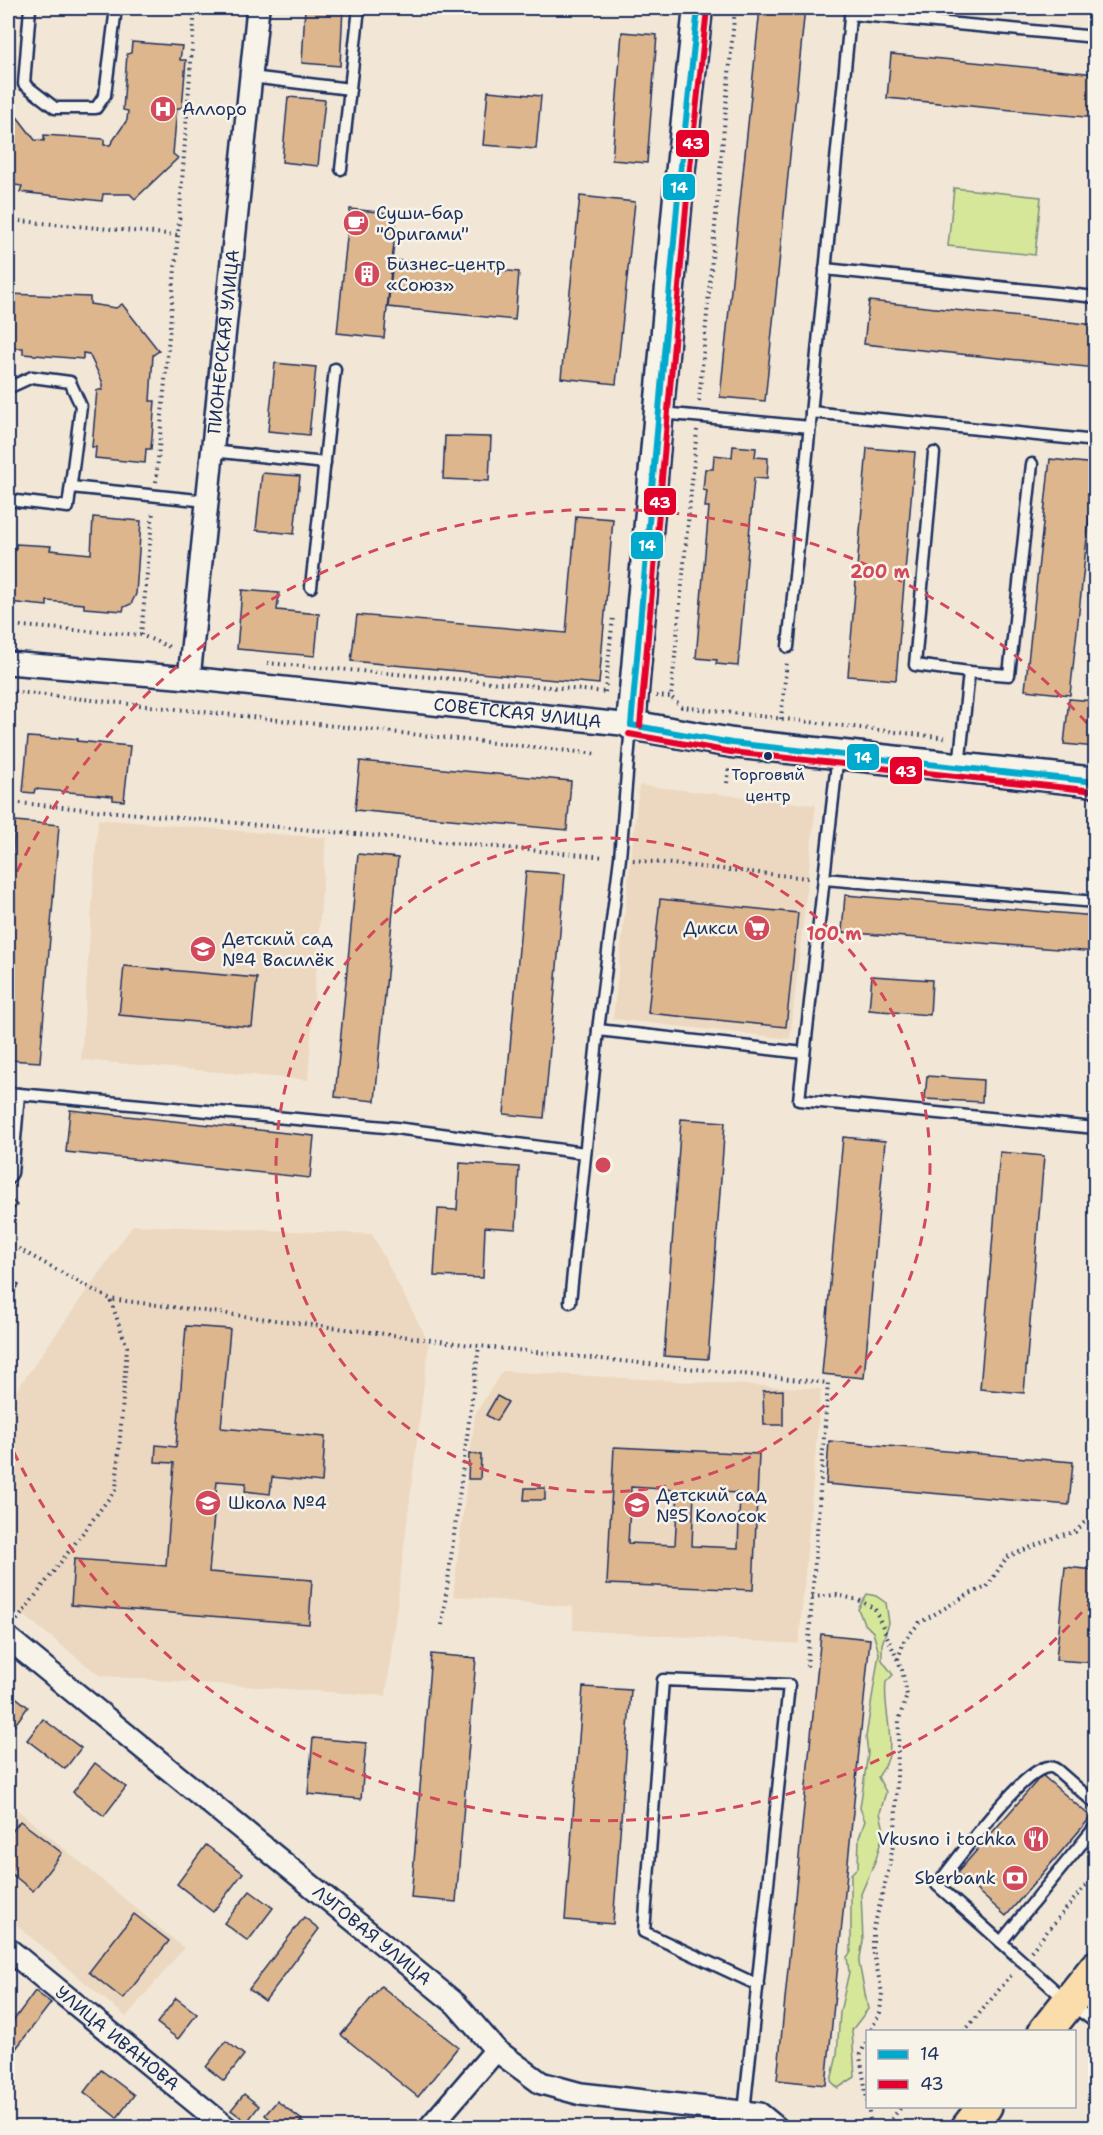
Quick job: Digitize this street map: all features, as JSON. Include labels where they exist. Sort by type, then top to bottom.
[{"type":"main road","points":[[1046,2030],[1095,1968]]},
{"type":"street","name":"ПИОНЕРСКАЯ УЛИЦА","points":[[189,678],[258,8]]},
{"type":"street","points":[[631,725],[679,185],[698,8]]},
{"type":"street","name":"СОВЕТСКАЯ УЛИЦА","points":[[8,663],[189,678],[631,725],[732,743],[838,754],[960,754],[1095,782]]},
{"type":"street","name":"ЛУГОВАЯ УЛИЦА","points":[[11,1630],[456,2004],[496,2050],[541,2083],[581,2094],[760,2114],[777,2127]]},
{"type":"street","name":"УЛИЦА ИВАНОВА","points":[[8,1949],[227,2127]]},
{"type":"street","points":[[429,2127],[496,2050]]},
{"type":"lane","points":[[30,8],[24,84],[56,108],[96,108],[105,96],[116,8]]},
{"type":"lane","points":[[341,169],[358,8]]},
{"type":"lane","points":[[788,647],[851,11],[1095,37]]},
{"type":"lane","points":[[251,77],[350,89]]},
{"type":"lane","points":[[825,269],[1095,297]]},
{"type":"lane","points":[[311,587],[335,369]]},
{"type":"lane","points":[[8,388],[32,377],[70,382],[81,406],[68,507],[8,500]]},
{"type":"lane","points":[[811,412],[1095,441]]},
{"type":"lane","points":[[658,413],[810,427]]},
{"type":"lane","points":[[212,450],[325,463]]},
{"type":"lane","points":[[934,453],[915,665],[969,672],[1009,675],[1032,464]]},
{"type":"lane","points":[[71,487],[207,501]]},
{"type":"lane","points":[[960,754],[969,672]]},
{"type":"lane","points":[[570,1302],[598,1030],[620,858],[631,725]]},
{"type":"lane","points":[[838,754],[799,1100],[1095,1128]]},
{"type":"lane","points":[[824,879],[1095,903]]},
{"type":"lane","points":[[598,1030],[804,1053]]},
{"type":"lane","points":[[13,1093],[396,1128],[585,1153]]},
{"type":"lane","points":[[8,1098],[13,1093]]},
{"type":"lane","points":[[8,1179],[12,1173],[13,1093]]},
{"type":"lane","points":[[744,2112],[758,1985],[789,1685],[663,1680],[644,1932],[758,1985]]},
{"type":"lane","points":[[1095,1804],[1052,1767],[1042,1768],[1014,1790],[937,1885],[1068,2002],[1095,2023]]},
{"type":"lane","points":[[1037,1772],[1049,1771],[1095,1814]]},
{"type":"lane","points":[[1001,1942],[1095,1826]]},
{"type":"path","points":[[141,635],[178,235],[195,8]]},
{"type":"path","points":[[671,697],[735,8]]},
{"type":"path","points":[[8,220],[178,235]]},
{"type":"path","points":[[8,625],[141,635],[191,656]]},
{"type":"path","points":[[781,719],[788,647]]},
{"type":"path","points":[[260,662],[671,697],[682,707],[781,719],[960,754]]},
{"type":"path","points":[[8,691],[597,754]]},
{"type":"path","points":[[8,802],[824,879]]},
{"type":"path","points":[[8,1243],[110,1299],[478,1346],[828,1383],[807,1667]]},
{"type":"path","points":[[11,1630],[116,1489],[127,1347],[110,1299]]},
{"type":"path","points":[[442,1625],[478,1346]]},
{"type":"path","points":[[898,1660],[904,1641],[919,1623],[969,1594],[987,1587],[1007,1557],[1058,1536],[1075,1532],[1084,1523],[1095,1518]]},
{"type":"path","points":[[812,1597],[836,1595],[859,1600],[875,1609],[903,1670],[908,1695],[899,1719],[895,1836],[873,1931],[873,1948],[882,1993],[880,2012],[871,2030]]},
{"type":"path","points":[[866,2040],[860,2056],[866,2094]]},
{"type":"path","points":[[868,2108],[871,2127]]},
{"type":"path","points":[[884,2127],[900,2108]]},
{"type":"shaded area","points":[[639,785],[816,805],[790,1039],[613,1019]]},
{"type":"shaded area","name":"Детский сад №4 Василёк","points":[[98,819],[326,838],[308,1080],[81,1060]]},
{"type":"shaded area","name":"Школа №4","points":[[133,1225],[372,1234],[429,1343],[386,1696],[100,1676],[8,1603],[8,1402]]},
{"type":"shaded area","name":"Детский сад №5 Колосок","points":[[502,1371],[821,1389],[799,1644],[573,1630],[573,1607],[453,1596],[475,1414]]},
{"type":"shaded area","points":[[8,1802],[184,1948],[126,2017],[8,1918]]},
{"type":"green space","points":[[954,188],[1041,197],[1035,255],[948,246]]},
{"type":"green space","points":[[867,1594],[876,1596],[886,1603],[889,1623],[882,1644],[882,1660],[893,1675],[886,1682],[885,1691],[890,1746],[887,1761],[878,1777],[886,1792],[880,1813],[884,1830],[876,1859],[861,1894],[863,1941],[859,1963],[868,2009],[852,2030],[855,2077],[838,2088],[831,2081],[837,2055],[840,2012],[849,1972],[847,1957],[851,1952],[851,1874],[858,1867],[859,1838],[865,1821],[860,1808],[868,1753],[866,1737],[879,1653],[873,1632],[864,1623],[858,1609]]},
{"type":"building","points":[[305,8],[343,8],[340,66],[302,63]]},
{"type":"building","points":[[760,8],[805,8],[765,401],[720,397]]},
{"type":"building","points":[[622,32],[657,35],[647,163],[612,160]]},
{"type":"building","points":[[132,42],[182,46],[180,60],[186,60],[182,108],[177,108],[173,154],[178,158],[135,199],[130,194],[103,194],[102,201],[20,192],[22,186],[8,184],[8,105],[35,140],[44,141],[44,135],[104,139],[104,145],[110,145],[127,120],[128,111],[123,110],[127,54],[131,53]]},
{"type":"building","points":[[891,54],[1096,74],[1096,118],[887,98]]},
{"type":"building","points":[[488,91],[541,96],[536,149],[483,145]]},
{"type":"building","points":[[288,97],[325,100],[318,166],[282,162]]},
{"type":"building","points":[[580,196],[635,202],[616,384],[561,378]]},
{"type":"building","name":"Бизнес-центр «Союз»","points":[[350,209],[397,214],[384,338],[337,333]]},
{"type":"building","points":[[393,260],[519,272],[515,320],[388,307]]},
{"type":"building","points":[[8,294],[90,297],[90,304],[116,308],[122,304],[159,351],[153,355],[150,401],[155,401],[151,449],[146,449],[145,463],[95,458],[96,447],[92,447],[97,390],[102,390],[102,381],[89,354],[83,353],[83,359],[23,354],[23,348],[14,348],[8,354]]},
{"type":"building","points":[[869,301],[1096,325],[1096,368],[864,344]]},
{"type":"building","points":[[275,363],[316,367],[309,435],[268,431]]},
{"type":"building","points":[[445,436],[491,437],[489,481],[443,479]]},
{"type":"building","points":[[733,446],[756,448],[755,457],[768,458],[767,479],[754,478],[738,666],[716,664],[717,660],[696,658],[709,507],[705,507],[707,491],[703,490],[705,469],[713,469],[714,455],[732,457]]},
{"type":"building","points":[[867,448],[915,452],[896,680],[848,676]]},
{"type":"building","points":[[1050,459],[1095,464],[1070,695],[1025,690]]},
{"type":"building","points":[[262,473],[300,476],[294,534],[256,530]]},
{"type":"building","points":[[576,516],[613,519],[599,684],[351,661],[357,615],[566,633]]},
{"type":"building","points":[[93,517],[141,521],[136,594],[131,604],[124,607],[123,611],[84,608],[84,604],[47,601],[47,606],[8,602],[8,547],[16,548],[16,544],[51,546],[50,550],[91,554]]},
{"type":"building","points":[[242,590],[279,593],[277,610],[319,614],[315,656],[237,649]]},
{"type":"building","points":[[1069,699],[1096,701],[1096,747],[1064,744]]},
{"type":"building","points":[[28,737],[59,739],[59,737],[130,746],[124,801],[113,800],[113,796],[35,789],[34,793],[23,792]]},
{"type":"building","points":[[360,761],[571,781],[567,830],[355,810]]},
{"type":"building","points":[[15,821],[59,825],[40,1062],[8,1060],[8,917]]},
{"type":"building","points":[[358,854],[398,858],[375,1101],[335,1097]]},
{"type":"building","points":[[526,871],[565,874],[544,1118],[504,1114]]},
{"type":"building","points":[[845,895],[1096,916],[1096,952],[842,932]]},
{"type":"building","points":[[660,899],[798,913],[786,1027],[648,1013]]},
{"type":"building","points":[[124,966],[257,978],[252,1027],[119,1015]]},
{"type":"building","points":[[872,976],[932,980],[930,1015],[869,1010]]},
{"type":"building","points":[[927,1076],[983,1080],[982,1102],[925,1099]]},
{"type":"building","points":[[70,1110],[314,1136],[310,1178],[66,1152]]},
{"type":"building","points":[[681,1119],[725,1122],[708,1359],[664,1356]]},
{"type":"building","points":[[843,1137],[885,1141],[864,1378],[822,1374]]},
{"type":"building","points":[[1000,1152],[1044,1156],[1024,1393],[980,1389]]},
{"type":"building","points":[[460,1163],[519,1167],[516,1229],[485,1227],[483,1278],[434,1276],[438,1209],[457,1210]]},
{"type":"building","points":[[8,1197],[17,1205],[8,1216]]},
{"type":"building","points":[[8,1276],[19,1285],[8,1299]]},
{"type":"building","points":[[186,1326],[230,1329],[221,1428],[325,1437],[322,1482],[272,1477],[270,1494],[245,1491],[246,1483],[217,1481],[209,1572],[312,1580],[309,1624],[71,1605],[74,1559],[166,1566],[174,1463],[155,1462],[156,1445],[176,1447]]},
{"type":"building","points":[[783,1390],[783,1425],[764,1425],[763,1391]]},
{"type":"building","points":[[497,1396],[508,1402],[496,1421],[486,1415]]},
{"type":"building","points":[[829,1441],[1073,1462],[1069,1505],[826,1484]]},
{"type":"building","points":[[614,1447],[759,1454],[753,1590],[607,1584]],"holes":[[[631,1487],[678,1490],[675,1545],[628,1543]],[[694,1491],[740,1493],[738,1548],[692,1546]]]},
{"type":"building","points":[[469,1454],[481,1455],[480,1479],[468,1479]]},
{"type":"building","points":[[525,1488],[545,1488],[545,1500],[524,1500]]},
{"type":"building","points":[[1065,1567],[1096,1570],[1096,1663],[1056,1660]]},
{"type":"building","points":[[821,1634],[870,1639],[826,2085],[777,2080]]},
{"type":"building","points":[[431,1654],[476,1658],[456,1902],[411,1898]]},
{"type":"building","points":[[583,1687],[631,1690],[613,1924],[565,1920]]},
{"type":"building","points":[[8,1691],[28,1707],[14,1726],[8,1721]]},
{"type":"building","points":[[43,1719],[81,1748],[65,1769],[27,1740]]},
{"type":"building","points":[[313,1738],[366,1743],[361,1799],[308,1794]]},
{"type":"building","points":[[95,1763],[126,1787],[104,1816],[73,1792]]},
{"type":"building","points":[[1042,1775],[1091,1817],[1006,1916],[957,1873]]},
{"type":"building","points":[[20,1821],[62,1853],[33,1891],[8,1871],[8,1837]]},
{"type":"building","points":[[206,1845],[243,1873],[213,1912],[177,1884]]},
{"type":"building","points":[[250,1891],[273,1908],[248,1941],[224,1923]]},
{"type":"building","points":[[134,1914],[169,1941],[123,1999],[89,1972]]},
{"type":"building","points":[[304,1917],[319,1929],[265,2001],[249,1989]]},
{"type":"building","points":[[381,1986],[458,2047],[418,2097],[341,2035]]},
{"type":"building","points":[[35,1991],[51,2003],[11,2055],[8,2052],[8,2028]]},
{"type":"building","points":[[176,1998],[197,2014],[178,2039],[157,2023]]},
{"type":"building","points":[[226,2041],[244,2055],[224,2081],[206,2067]]},
{"type":"building","points":[[101,2070],[134,2095],[117,2118],[84,2092]]},
{"type":"building","points":[[244,2094],[259,2106],[247,2122],[231,2110]]},
{"type":"building","points":[[277,2101],[302,2120],[296,2128],[281,2128],[265,2115]]},
{"type":"building","points":[[174,2120],[184,2128],[169,2128]]},
{"type":"building","points":[[301,2121],[309,2128],[296,2128]]},
{"type":"transit line","name":"14","points":[[631,725],[679,185],[698,8]]},
{"type":"transit line","name":"43","points":[[640,726],[688,186],[707,9]]},
{"type":"transit line","name":"14","points":[[631,725],[732,743],[1096,782]]},
{"type":"transit line","name":"43","points":[[629,734],[731,752],[1095,791]]},
{"type":"place","name":"Аллоро","points":[[163,109]]},
{"type":"place","name":"Суши-бар \"Оригами\"","points":[[356,223]]},
{"type":"place","name":"Бизнес-центр «Союз»","points":[[367,274]]},
{"type":"place","name":"Торговый центр","points":[[768,756]]},
{"type":"place","name":"Дикси","points":[[757,928]]},
{"type":"place","name":"Детский сад №4 Василёк","points":[[203,949]]},
{"type":"place","name":"Школа №4","points":[[208,1503]]},
{"type":"place","name":"Детский сад №5 Колосок","points":[[637,1505]]},
{"type":"place","name":"Vkusno i tochka","points":[[1036,1839]]},
{"type":"place","name":"Sberbank","points":[[1015,1878]]}]
